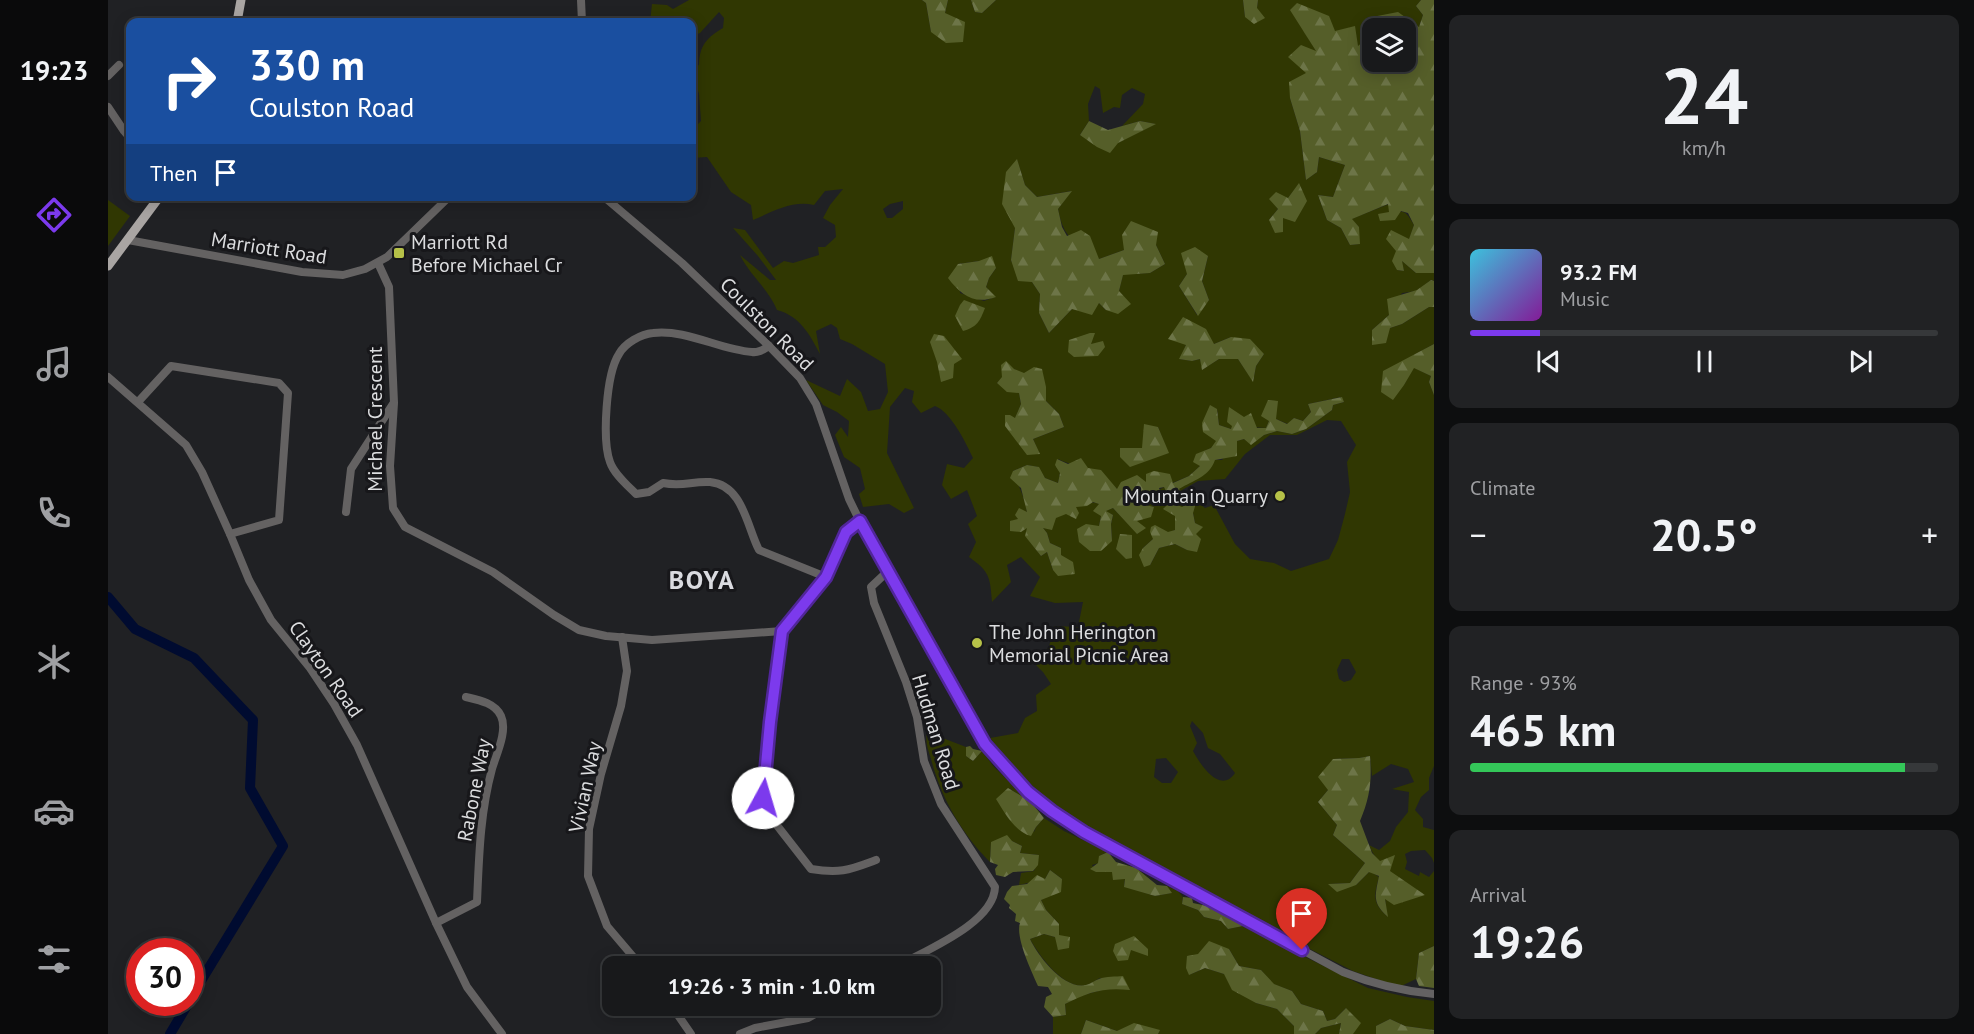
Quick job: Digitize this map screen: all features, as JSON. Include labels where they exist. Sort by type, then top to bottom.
[{"type":"main road","points":[[238,18],[241,0]]},
{"type":"main road","points":[[108,266],[156,201]]},
{"type":"street","points":[[581,0],[582,18]]},
{"type":"street","points":[[108,76],[119,65]]},
{"type":"street","points":[[108,107],[126,134]]},
{"type":"street","name":"Marriott Road","points":[[128,240],[326,275],[343,275],[378,263],[398,247],[445,201]]},
{"type":"street","name":"Coulston Road","points":[[610,201],[682,263],[800,378],[816,404],[845,491],[887,572],[985,744],[1028,792],[1084,832],[1343,972],[1401,991],[1434,994]]},
{"type":"street","name":"Michael Crescent","points":[[378,263],[388,287],[394,403],[390,466],[393,508],[405,527],[494,572],[579,630],[606,636],[652,639],[782,631]]},
{"type":"street","points":[[769,346],[754,353],[682,336],[652,332],[631,341],[619,354],[612,372],[606,411],[606,441],[610,464],[636,494],[649,492],[663,483],[678,486],[697,482],[713,482],[728,490],[742,504],[759,550],[826,577]]},
{"type":"street","points":[[138,402],[171,366],[279,383],[288,393],[279,520],[230,534]]},
{"type":"street","name":"Clayton Road","points":[[108,377],[186,445],[202,472],[249,580],[271,620],[310,668],[357,745],[467,987],[502,1034]]},
{"type":"street","points":[[346,513],[351,469],[394,403]]},
{"type":"street","points":[[860,521],[846,532],[826,577],[782,631],[763,798],[772,819],[811,869],[828,872],[848,871],[876,860]]},
{"type":"street","name":"Hudman Road","points":[[887,572],[871,587],[874,603],[906,682],[917,717],[924,760],[941,804],[995,887],[995,896],[989,906],[963,930],[916,956]]},
{"type":"street","name":"Vivian Way","points":[[622,637],[627,671],[621,706],[601,774],[589,830],[588,876],[607,926],[632,956]]},
{"type":"street","name":"Rabone Way","points":[[436,923],[477,902],[480,831],[490,776],[503,729],[501,714],[495,707],[466,697]]},
{"type":"street","points":[[679,1016],[692,1034]]},
{"type":"street","points":[[740,1034],[755,1028],[812,1016]]},
{"type":"green space","points":[[689,0],[922,0],[926,3],[931,32],[945,13],[948,0],[971,0],[975,12],[982,13],[996,0],[1243,0],[1245,17],[1257,8],[1258,0],[1421,0],[1416,6],[1423,15],[1419,27],[1416,26],[1416,18],[1362,18],[1362,43],[1358,47],[1335,31],[1291,10],[1317,52],[1307,73],[1290,98],[1300,131],[1306,180],[1317,172],[1319,157],[1345,165],[1333,197],[1318,195],[1327,220],[1341,228],[1350,245],[1359,244],[1359,227],[1351,219],[1389,204],[1389,212],[1404,213],[1414,225],[1409,240],[1396,251],[1397,270],[1404,271],[1401,260],[1416,273],[1434,273],[1434,281],[1431,280],[1417,291],[1402,293],[1389,315],[1372,330],[1372,345],[1390,328],[1402,324],[1429,307],[1434,307],[1434,344],[1414,355],[1404,385],[1413,367],[1431,376],[1429,382],[1434,395],[1434,766],[1429,778],[1429,790],[1421,797],[1415,810],[1423,819],[1423,827],[1434,830],[1434,863],[1425,850],[1411,851],[1405,854],[1407,862],[1405,869],[1419,876],[1420,872],[1429,877],[1434,871],[1434,946],[1419,953],[1416,979],[1399,987],[1353,971],[1263,925],[1157,868],[1057,809],[1010,764],[990,738],[1018,733],[1025,718],[1037,711],[1036,695],[1051,684],[1034,663],[1049,647],[1054,626],[1078,627],[1083,602],[1055,603],[1030,596],[1040,577],[1021,557],[1007,565],[1011,582],[992,602],[988,576],[969,557],[976,542],[968,524],[977,516],[967,490],[951,499],[942,485],[947,464],[964,468],[973,458],[957,429],[941,409],[935,406],[921,413],[912,402],[914,391],[905,388],[890,407],[887,453],[914,508],[904,513],[889,504],[863,507],[859,494],[865,489],[860,468],[844,457],[835,435],[841,427],[848,437],[849,421],[823,405],[806,380],[840,396],[847,379],[861,392],[868,411],[880,409],[888,392],[885,364],[840,339],[837,328],[831,324],[816,331],[820,354],[808,333],[798,322],[777,310],[769,295],[749,270],[740,255],[770,280],[776,280],[733,228],[745,230],[773,268],[784,261],[793,263],[819,255],[818,247],[825,247],[836,237],[835,225],[823,218],[843,189],[825,191],[814,205],[790,205],[753,220],[751,205],[731,192],[707,157],[696,158],[696,126],[701,121],[696,66],[699,65],[702,47],[712,35],[723,28],[724,18],[719,12],[696,34],[696,18],[650,18],[652,4],[667,5],[673,9]],"holes":[[[1095,86],[1100,89],[1103,113],[1114,107],[1120,108],[1122,95],[1132,88],[1145,94],[1143,104],[1122,126],[1140,121],[1155,124],[1117,143],[1080,135],[1089,121],[1088,104]],[[1017,160],[1025,185],[1037,197],[1071,191],[1058,209],[1067,234],[1083,248],[1099,259],[1124,250],[1156,245],[1165,264],[1150,273],[1123,274],[1119,291],[1106,310],[1099,303],[1072,309],[1049,333],[1039,313],[1040,294],[1032,282],[1011,261],[1015,228]],[[1299,184],[1283,217],[1269,220],[1278,209],[1270,198],[1288,198]],[[903,201],[903,209],[892,218],[887,218],[883,209],[890,204]],[[1208,256],[1202,281],[1209,300],[1197,315],[1179,286],[1187,274]],[[979,261],[996,268],[986,287],[995,297],[984,301],[960,293],[958,264]],[[1231,337],[1264,354],[1256,366],[1253,381],[1238,359],[1219,359],[1203,369],[1200,359],[1192,361],[1180,359],[1186,345],[1214,344]],[[1014,369],[1046,387],[1046,401],[1059,414],[1064,427],[1033,439],[1039,453],[1015,419],[1021,404],[1019,393],[997,383]],[[1341,397],[1344,402],[1333,405],[1332,410],[1306,429],[1292,434],[1277,431],[1264,435],[1251,444],[1244,439],[1237,441],[1222,460],[1215,460],[1179,489],[1180,502],[1164,487],[1143,499],[1146,505],[1154,507],[1137,521],[1138,534],[1113,508],[1105,511],[1113,515],[1112,541],[1099,526],[1101,516],[1099,504],[1085,503],[1077,506],[1042,527],[1050,543],[1061,548],[1061,555],[1053,570],[1047,552],[1041,556],[1026,536],[1028,527],[1019,519],[1027,513],[1026,504],[1013,471],[1027,465],[1038,467],[1045,478],[1058,483],[1060,473],[1058,459],[1097,473],[1118,490],[1146,483],[1172,483],[1189,476],[1200,466],[1196,455],[1211,448],[1217,441],[1217,409],[1219,425],[1231,429],[1233,426],[1266,428],[1269,421],[1276,419],[1288,424],[1294,418],[1303,421],[1311,412],[1308,404]],[[1327,420],[1341,421],[1356,445],[1347,462],[1350,492],[1345,514],[1338,540],[1329,559],[1291,571],[1274,563],[1250,559],[1235,544],[1214,505],[1205,508],[1182,490],[1198,481],[1225,479],[1245,454],[1270,435],[1297,435]],[[1158,427],[1168,453],[1151,458]],[[1193,513],[1195,523],[1202,527],[1195,534],[1187,550],[1175,544],[1159,548],[1150,565],[1143,548],[1153,539],[1175,530],[1175,516]],[[1342,659],[1349,659],[1356,672],[1351,680],[1344,682],[1339,679],[1337,670]],[[1192,721],[1203,733],[1208,748],[1220,754],[1235,773],[1229,779],[1223,781],[1217,779],[1200,763],[1193,751],[1197,743],[1190,726]],[[1370,756],[1372,776],[1391,764],[1408,769],[1414,782],[1392,789],[1409,792],[1408,812],[1396,827],[1390,841],[1379,850],[1369,845],[1385,867],[1424,895],[1385,899],[1387,916],[1375,898],[1379,877],[1370,871],[1356,885],[1329,884],[1350,883],[1365,863],[1333,835],[1337,825],[1318,802],[1328,790],[1333,759]],[[1166,758],[1178,772],[1171,783],[1162,783],[1154,777],[1156,759]]]},
{"type":"green space","points":[[922,0],[948,0],[945,13],[965,22],[963,42],[946,43],[931,32],[926,3]]},
{"type":"green space","points":[[971,0],[996,0],[982,13],[975,12]]},
{"type":"green space","points":[[1243,0],[1258,0],[1257,8],[1265,18],[1254,24],[1245,17]]},
{"type":"green space","points":[[1421,0],[1434,0],[1434,273],[1416,273],[1402,261],[1404,271],[1397,270],[1392,261],[1396,251],[1386,239],[1391,230],[1409,239],[1414,225],[1408,213],[1401,211],[1395,220],[1380,221],[1378,214],[1389,212],[1388,204],[1352,219],[1359,227],[1360,244],[1350,245],[1341,228],[1327,220],[1318,195],[1333,197],[1345,165],[1319,157],[1317,172],[1306,180],[1300,131],[1290,98],[1289,82],[1306,73],[1288,57],[1301,45],[1316,51],[1290,10],[1297,3],[1329,16],[1335,31],[1355,26],[1358,46],[1362,43],[1362,72],[1416,72],[1416,25],[1419,27],[1423,15],[1416,6]]},
{"type":"green space","points":[[1398,12],[1406,18],[1367,18]]},
{"type":"green space","points":[[1089,121],[1108,130],[1140,121],[1156,124],[1118,143],[1110,153],[1080,135]]},
{"type":"green space","points":[[1017,159],[1025,185],[1037,197],[1072,191],[1058,209],[1062,227],[1067,236],[1081,230],[1090,236],[1099,259],[1124,250],[1122,235],[1131,221],[1158,232],[1156,245],[1165,264],[1150,273],[1123,275],[1119,291],[1131,304],[1118,314],[1106,310],[1099,303],[1092,315],[1072,309],[1049,333],[1039,313],[1040,294],[1032,282],[1018,281],[1011,260],[1015,228],[1002,204],[1006,172]]},
{"type":"green space","points":[[1299,183],[1307,201],[1295,222],[1283,218],[1283,232],[1275,233],[1269,220],[1278,209],[1269,199],[1276,192],[1288,198]]},
{"type":"green space","points":[[108,200],[130,216],[108,246]]},
{"type":"green space","points":[[1195,247],[1208,256],[1202,281],[1209,300],[1198,316],[1179,286],[1187,274],[1181,253]]},
{"type":"green space","points":[[992,256],[996,268],[986,287],[996,297],[981,300],[969,297],[963,294],[948,278],[958,264],[979,261]]},
{"type":"green space","points":[[1431,280],[1434,281],[1434,307],[1429,307],[1402,324],[1390,328],[1386,343],[1372,345],[1372,330],[1389,315],[1387,299],[1417,290]]},
{"type":"green space","points":[[964,300],[985,308],[977,323],[972,328],[963,331],[955,316]]},
{"type":"green space","points":[[1183,317],[1206,329],[1214,344],[1231,337],[1250,339],[1264,354],[1256,366],[1253,382],[1238,359],[1219,359],[1202,370],[1200,359],[1192,361],[1179,359],[1186,345],[1168,339]]},
{"type":"green space","points":[[1095,333],[1091,344],[1103,341],[1105,347],[1098,356],[1074,357],[1068,352],[1069,340]]},
{"type":"green space","points":[[934,334],[944,336],[962,359],[954,364],[953,378],[941,382],[930,342]]},
{"type":"green space","points":[[1434,344],[1434,395],[1429,382],[1431,376],[1414,368],[1393,400],[1381,392],[1383,371]]},
{"type":"green space","points":[[1006,361],[1014,369],[1024,373],[1034,367],[1042,369],[1046,401],[1059,414],[1064,427],[1033,439],[1040,454],[1027,455],[1005,426],[1005,415],[1015,418],[1021,404],[1019,393],[1007,392],[997,383],[1002,377],[1001,365]]},
{"type":"green space","points":[[1342,397],[1344,402],[1333,405],[1332,410],[1306,429],[1292,434],[1277,431],[1264,435],[1251,445],[1244,439],[1237,441],[1237,456],[1215,460],[1205,474],[1179,489],[1187,498],[1180,502],[1172,493],[1167,493],[1164,487],[1159,488],[1161,494],[1154,502],[1144,499],[1146,505],[1154,507],[1151,517],[1137,521],[1146,528],[1137,534],[1113,508],[1106,511],[1113,515],[1112,541],[1101,551],[1090,551],[1079,542],[1077,529],[1086,524],[1099,526],[1101,516],[1093,511],[1099,504],[1093,502],[1087,506],[1076,507],[1079,513],[1076,519],[1066,514],[1056,518],[1052,530],[1043,528],[1050,543],[1061,548],[1061,555],[1073,562],[1075,574],[1058,576],[1053,570],[1047,552],[1041,556],[1025,536],[1027,528],[1021,532],[1010,531],[1010,521],[1018,519],[1015,515],[1019,508],[1027,512],[1021,488],[1010,478],[1013,471],[1027,465],[1039,467],[1045,478],[1058,483],[1060,473],[1055,465],[1057,459],[1068,464],[1081,458],[1088,468],[1101,470],[1117,489],[1121,482],[1137,475],[1146,482],[1146,474],[1154,471],[1170,474],[1173,483],[1189,476],[1200,466],[1193,462],[1196,454],[1211,448],[1216,441],[1203,432],[1202,423],[1210,405],[1217,409],[1219,425],[1231,429],[1232,426],[1227,422],[1229,407],[1244,417],[1251,413],[1257,428],[1266,428],[1269,421],[1261,416],[1268,400],[1278,401],[1276,419],[1287,424],[1294,418],[1303,421],[1311,412],[1308,404]]},
{"type":"green space","points":[[1144,424],[1158,427],[1169,453],[1130,467],[1120,457],[1120,448],[1142,448]]},
{"type":"green space","points":[[1170,502],[1182,507],[1189,503],[1196,503],[1193,513],[1195,523],[1203,527],[1196,534],[1201,539],[1197,552],[1175,544],[1159,548],[1150,565],[1144,567],[1139,555],[1153,539],[1150,532],[1151,527],[1155,525],[1168,532],[1175,530],[1175,516],[1163,509]]},
{"type":"green space","points":[[1120,534],[1132,535],[1132,558],[1126,559],[1116,549]]},
{"type":"green space","points":[[927,732],[966,747],[966,756],[973,761],[982,751],[994,767],[1030,801],[1008,788],[1034,832],[1044,818],[1064,831],[1108,852],[1099,856],[1099,863],[1092,865],[1096,872],[1113,872],[1113,879],[1125,879],[1124,886],[1155,896],[1171,893],[1167,886],[1178,891],[1183,897],[1182,904],[1198,910],[1204,917],[1221,921],[1228,929],[1243,926],[1368,988],[1434,1001],[1434,1030],[1405,1026],[1390,1019],[1376,1026],[1376,1034],[1353,1034],[1346,1008],[1335,1019],[1327,1021],[1323,1011],[1301,1004],[1292,991],[1273,984],[1261,970],[1239,966],[1229,949],[1189,975],[1205,968],[1224,974],[1256,1003],[1277,1009],[1294,1026],[1294,1034],[1158,1034],[1159,1031],[1117,1031],[1086,1020],[1081,1034],[1053,1034],[1053,1017],[1066,1015],[1065,1004],[1080,996],[1109,988],[1130,989],[1100,978],[1089,984],[1070,983],[1053,970],[1039,954],[1030,939],[1044,934],[1055,937],[1059,935],[1059,924],[1046,910],[1041,900],[1062,879],[1050,870],[1045,879],[1019,885],[1021,873],[1034,871],[1039,855],[1020,853],[1022,846],[1012,841],[991,842],[990,862],[970,840],[940,788],[928,749]]},
{"type":"green space","points":[[970,746],[982,751],[973,761],[966,756],[966,747]]},
{"type":"green space","points":[[1370,756],[1370,789],[1360,821],[1372,853],[1380,861],[1395,855],[1390,871],[1425,895],[1394,905],[1385,899],[1388,917],[1379,908],[1376,899],[1379,876],[1369,872],[1356,885],[1337,892],[1328,884],[1350,883],[1365,863],[1333,835],[1337,825],[1318,802],[1328,790],[1318,777],[1333,759]]},
{"type":"green space","points":[[1008,788],[1030,801],[1044,818],[1031,836],[1015,826],[996,799]]},
{"type":"green space","points":[[1007,835],[1012,841],[1022,846],[1020,853],[1039,855],[1038,865],[1033,871],[1013,872],[1005,877],[996,875],[995,869],[998,865],[990,862],[991,842]]},
{"type":"green space","points":[[1108,852],[1116,862],[1136,868],[1157,885],[1167,886],[1172,893],[1155,896],[1124,887],[1125,879],[1113,880],[1112,872],[1096,872],[1090,869],[1098,863],[1099,856]]},
{"type":"green space","points":[[1050,870],[1062,879],[1061,892],[1041,900],[1046,910],[1059,924],[1059,935],[1070,937],[1069,948],[1058,950],[1055,937],[1044,934],[1030,939],[1039,954],[1053,970],[1069,982],[1086,985],[1102,978],[1123,976],[1130,990],[1112,989],[1081,996],[1065,1004],[1066,1015],[1053,1017],[1044,1007],[1046,997],[1052,994],[1048,987],[1038,986],[1022,945],[1020,923],[1015,921],[1016,914],[1004,899],[1012,886],[1027,884],[1037,875],[1045,879]]},
{"type":"green space","points":[[1183,897],[1192,898],[1193,903],[1207,906],[1243,926],[1228,929],[1221,921],[1204,917],[1198,910],[1182,904]]},
{"type":"green space","points":[[1134,936],[1148,949],[1148,956],[1131,950],[1128,960],[1118,961],[1113,951],[1115,944]]},
{"type":"green space","points":[[1209,941],[1229,949],[1239,966],[1261,970],[1274,984],[1292,991],[1301,1004],[1323,1011],[1327,1021],[1335,1019],[1346,1008],[1361,1023],[1353,1034],[1339,1034],[1341,1023],[1321,1028],[1315,1034],[1294,1034],[1294,1026],[1277,1009],[1256,1003],[1232,990],[1224,974],[1205,968],[1189,975],[1186,968],[1187,956],[1198,954]]},
{"type":"green space","points":[[1434,946],[1434,988],[1419,986],[1416,979],[1419,953]]},
{"type":"green space","points":[[1390,1019],[1405,1026],[1434,1030],[1434,1034],[1376,1034],[1376,1026]]},
{"type":"green space","points":[[1086,1020],[1117,1031],[1134,1023],[1160,1030],[1158,1034],[1081,1034]]},
{"type":"green space","points":[[1341,1023],[1339,1034],[1315,1034],[1321,1028]]},
{"type":"waterway","points":[[108,597],[135,629],[194,658],[253,720],[250,788],[283,846],[204,976]]},
{"type":"waterway","points":[[170,1034],[181,1016]]},
{"type":"place","name":"Marriott Rd Before Michael Cr","points":[[399,253]]},
{"type":"place","name":"Mountain Quarry","points":[[1280,496]]},
{"type":"place","name":"The John Herington Memorial Picnic Area","points":[[977,643]]},
{"type":"district","name":"BOYA","points":[[702,580]]},
{"type":"route","points":[[763,798],[782,631],[826,577],[846,532],[860,521],[985,744],[1004,768],[1028,792],[1084,832],[1302,950]]}]
